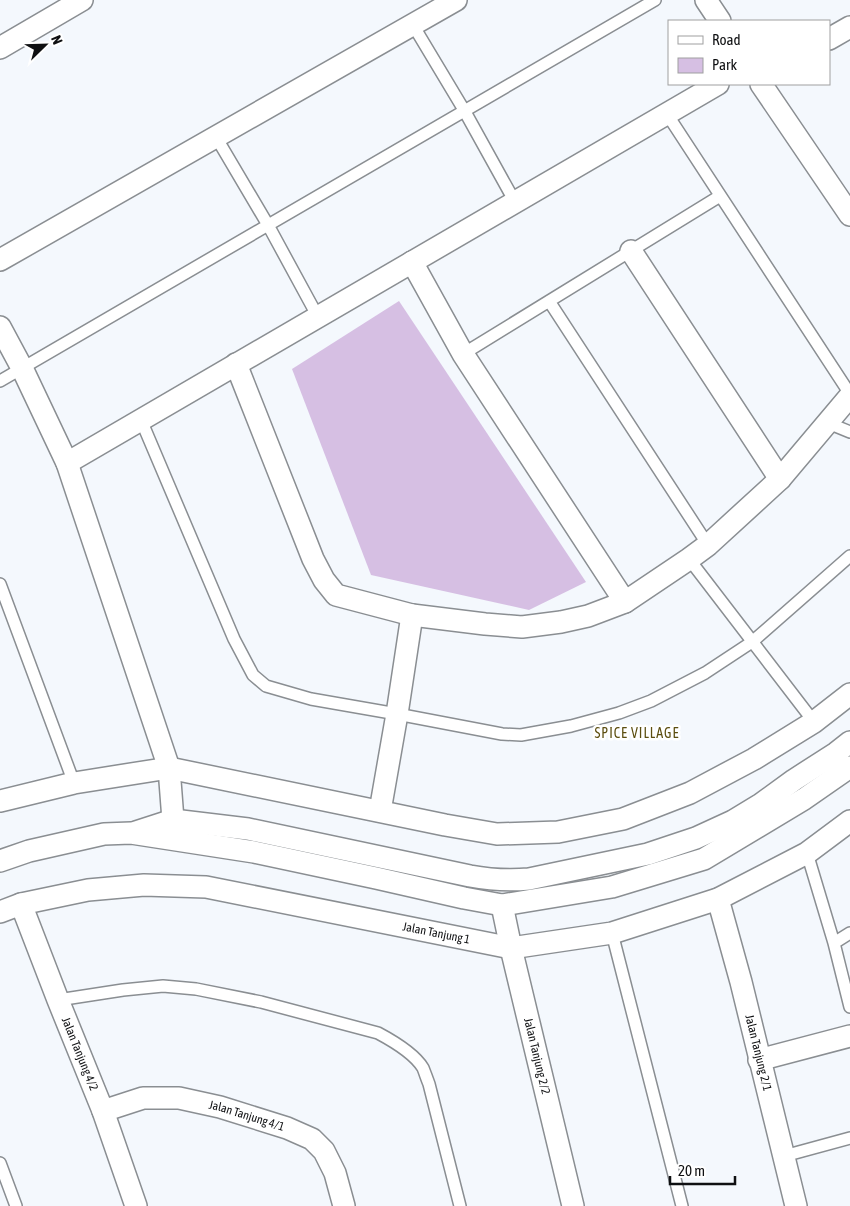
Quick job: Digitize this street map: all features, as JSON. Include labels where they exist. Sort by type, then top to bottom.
[{"type":"street","points":[[0,48],[82,0]]},
{"type":"street","points":[[0,260],[456,0]]},
{"type":"street","points":[[706,0],[719,20]]},
{"type":"street","points":[[830,38],[850,27]]},
{"type":"street","points":[[67,463],[716,85]]},
{"type":"street","points":[[762,85],[850,214]]},
{"type":"street","points":[[631,251],[780,479]]},
{"type":"street","points":[[412,262],[463,354],[624,602]]},
{"type":"street","points":[[0,327],[22,368],[67,463],[169,768],[174,830]]},
{"type":"street","points":[[236,364],[313,559],[324,580],[336,595],[412,615],[522,627],[588,616],[624,602],[689,559],[708,545],[780,479],[850,395]]},
{"type":"street","points":[[380,811],[412,615]]},
{"type":"street","points":[[0,801],[74,783],[169,768],[445,825],[498,834],[558,832],[624,819],[690,793],[754,759],[814,722],[850,694]]},
{"type":"street","points":[[0,861],[29,851],[104,834],[174,830],[248,829],[470,876],[510,881],[529,879],[648,854],[696,838],[733,821],[761,804],[850,742]]},
{"type":"street","points":[[174,830],[254,852],[502,905],[612,887],[704,859],[804,800],[850,766]]},
{"type":"street","name":"Jalan Tanjung 1","points":[[0,912],[22,904],[88,890],[144,885],[206,887],[511,948],[612,933],[718,900],[807,853],[850,821]]},
{"type":"street","points":[[470,876],[502,905]]},
{"type":"street","points":[[502,905],[529,879]]},
{"type":"street","name":"Jalan Tanjung 2/1","points":[[718,900],[741,982],[796,1206]]},
{"type":"street","name":"Jalan Tanjung 4/2","points":[[22,904],[103,1111],[136,1206]]},
{"type":"street","name":"Jalan Tanjung 2/2","points":[[502,905],[572,1206]]},
{"type":"street","points":[[759,1060],[850,1036]]},
{"type":"street","name":"Jalan Tanjung 4/1","points":[[103,1111],[143,1098],[179,1098],[220,1107],[288,1128],[312,1139],[324,1151],[335,1173],[344,1206]]},
{"type":"lane","points":[[0,381],[655,0]]},
{"type":"lane","points":[[413,25],[516,202]]},
{"type":"lane","points":[[667,114],[850,395]]},
{"type":"lane","points":[[216,137],[268,225],[318,317]]},
{"type":"lane","points":[[463,354],[720,196]]},
{"type":"lane","points":[[549,301],[708,545]]},
{"type":"lane","points":[[141,420],[234,639],[253,675],[266,686],[311,699],[502,734],[521,734],[571,726],[619,713],[651,700],[705,673],[752,642],[850,556]]},
{"type":"lane","points":[[828,423],[850,432]]},
{"type":"lane","points":[[689,559],[814,722]]},
{"type":"lane","points":[[0,584],[74,783]]},
{"type":"lane","points":[[807,853],[834,942],[850,1007]]},
{"type":"lane","points":[[834,942],[850,932]]},
{"type":"lane","points":[[612,933],[682,1206]]},
{"type":"lane","points":[[58,1000],[163,986],[196,989],[261,1002],[378,1033],[393,1040],[413,1057],[422,1068],[429,1084],[460,1206]]},
{"type":"lane","points":[[784,1156],[850,1138]]},
{"type":"lane","points":[[0,1163],[16,1206]]},
{"type":"green space","points":[[399,301],[586,582],[529,610],[371,575],[292,369]]},
{"type":"district","name":"SPICE VILLAGE","points":[[637,733]]}]
